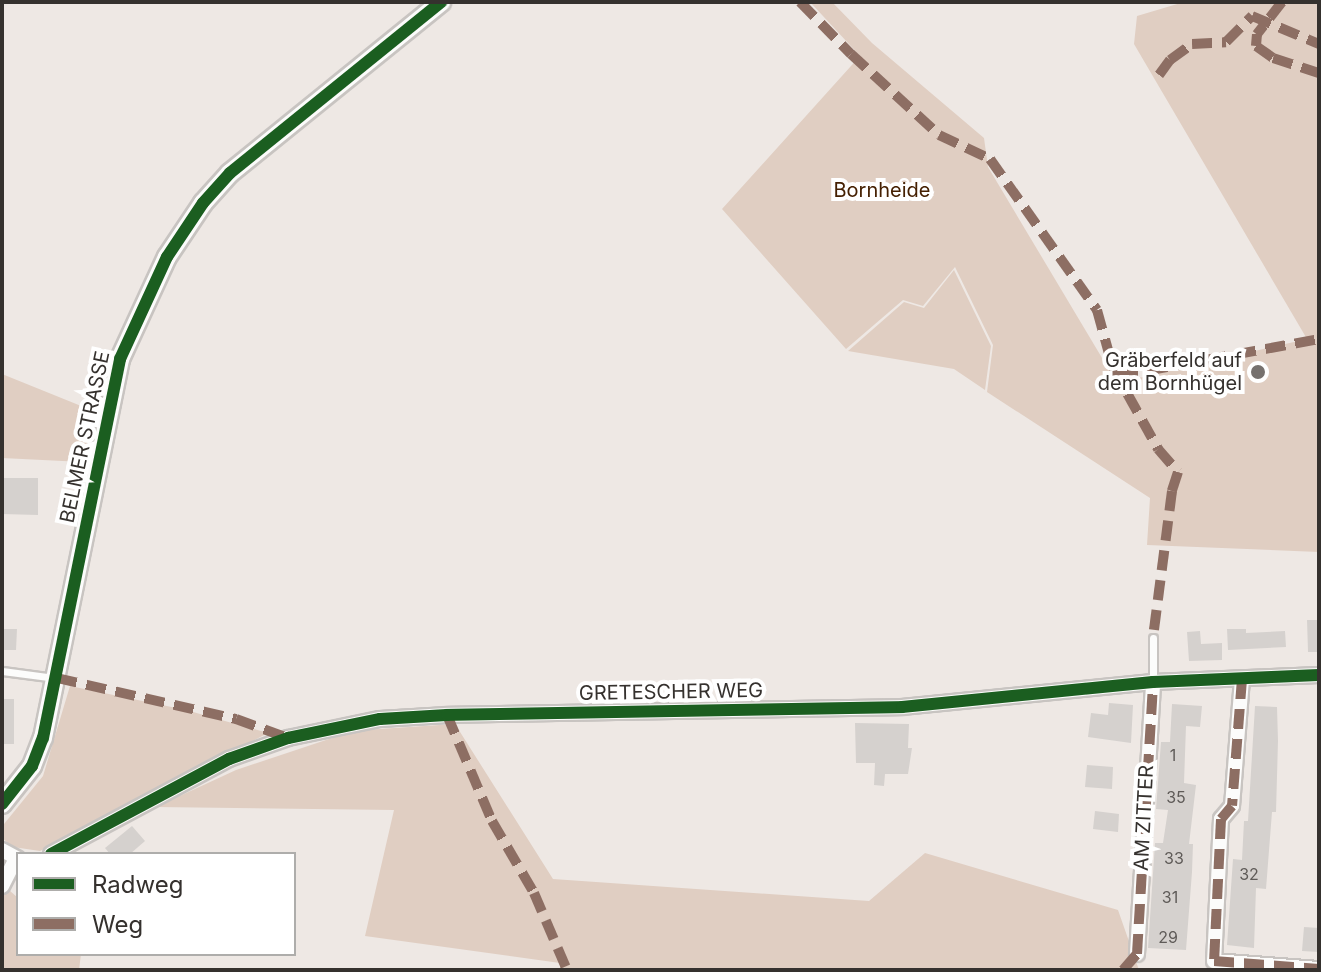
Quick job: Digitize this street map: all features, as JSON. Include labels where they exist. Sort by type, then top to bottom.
[{"type":"street","name":"BELMER STRASSE","points":[[2,804],[32,766],[57,678],[120,359],[167,257],[203,203],[230,173],[441,2]]},
{"type":"street","name":"GRETESCHER WEG","points":[[55,852],[229,759],[288,738],[343,725],[420,716],[902,707],[1153,682],[1319,675]]},
{"type":"street","points":[[1242,679],[1232,806],[1221,819],[1214,961],[1319,969]]},
{"type":"street","name":"AM ZITTER","points":[[1137,954],[1153,682]]},
{"type":"street","points":[[2,886],[16,861]]},
{"type":"lane","points":[[1153,638],[1153,682]]},
{"type":"lane","points":[[2,671],[57,678]]},
{"type":"green space","name":"Bornheide","points":[[810,2],[832,2],[872,43],[984,138],[988,167],[1117,383],[1307,339],[1134,44],[1137,16],[1184,2],[1319,2],[1319,552],[1147,545],[1150,498],[987,392],[993,345],[955,267],[923,306],[903,300],[846,349],[722,209],[860,56]]},
{"type":"green space","points":[[954,270],[991,346],[985,390],[954,369],[848,351],[904,302],[924,308]]},
{"type":"green space","points":[[2,374],[96,412],[83,462],[2,458]]},
{"type":"green space","points":[[70,686],[186,710],[268,733],[40,851],[13,847],[2,838],[4,824],[43,776]]},
{"type":"green space","points":[[455,724],[553,879],[869,901],[925,853],[1118,910],[1139,970],[560,970],[560,963],[365,936],[394,810],[156,807],[236,770],[329,739],[364,730]]},
{"type":"green space","points":[[9,890],[16,896],[16,956],[81,956],[79,970],[2,970],[2,895]]},
{"type":"building","points":[[2,478],[38,478],[38,515],[2,514]]},
{"type":"building","points":[[1307,620],[1317,620],[1319,652],[1308,652]]},
{"type":"building","points":[[2,629],[17,629],[16,650],[2,650]]},
{"type":"building","points":[[1227,629],[1246,629],[1246,633],[1285,631],[1286,647],[1228,650]]},
{"type":"building","points":[[1200,631],[1201,644],[1222,643],[1222,660],[1189,661],[1187,632]]},
{"type":"building","points":[[2,699],[14,699],[14,744],[2,744]]},
{"type":"building","points":[[1109,703],[1133,705],[1131,743],[1088,737],[1091,713],[1108,715]]},
{"type":"building","points":[[1172,704],[1202,706],[1200,727],[1186,726],[1184,783],[1196,785],[1189,844],[1193,844],[1186,950],[1148,948],[1155,843],[1163,843],[1168,810],[1156,809],[1161,742],[1170,742]]},
{"type":"building","points":[[1255,706],[1277,707],[1278,741],[1276,812],[1272,812],[1266,889],[1256,888],[1254,948],[1227,945],[1233,859],[1242,860],[1244,821],[1248,821]]},
{"type":"building","points":[[855,723],[909,724],[908,748],[912,748],[908,774],[885,774],[884,786],[874,785],[875,763],[856,763]]},
{"type":"building","points":[[1087,765],[1113,767],[1112,789],[1085,787]]},
{"type":"building","points":[[1095,811],[1119,814],[1118,832],[1093,829]]},
{"type":"building","points":[[132,826],[145,841],[132,852],[108,852],[105,848]]},
{"type":"building","points":[[1304,927],[1319,928],[1319,952],[1302,951]]},
{"type":"marked path","points":[[800,2],[939,135],[990,159],[1097,310],[1113,368],[1158,449],[1178,472],[1172,491],[1153,638]]},
{"type":"marked path","points":[[1282,2],[1257,34],[1256,46],[1273,58],[1319,73]]},
{"type":"marked path","points":[[1159,75],[1170,60],[1192,44],[1226,42],[1252,16],[1319,44]]},
{"type":"marked path","points":[[1118,376],[1319,339]]},
{"type":"marked path","points":[[57,678],[236,719],[288,738]]},
{"type":"marked path","points":[[1242,679],[1232,806],[1221,819],[1214,961],[1319,969]]},
{"type":"marked path","points":[[1123,970],[1137,954],[1153,682]]},
{"type":"marked path","points":[[447,715],[492,821],[534,893],[567,970]]},
{"type":"cycle path","points":[[2,804],[32,766],[43,738],[120,359],[167,257],[203,203],[230,173],[441,2]]},
{"type":"cycle path","points":[[55,852],[229,759],[288,738],[380,719],[447,715],[902,707],[1153,682],[1319,675]]},
{"type":"place","name":"Gräberfeld auf dem Bornhügel","points":[[1258,372]]}]
